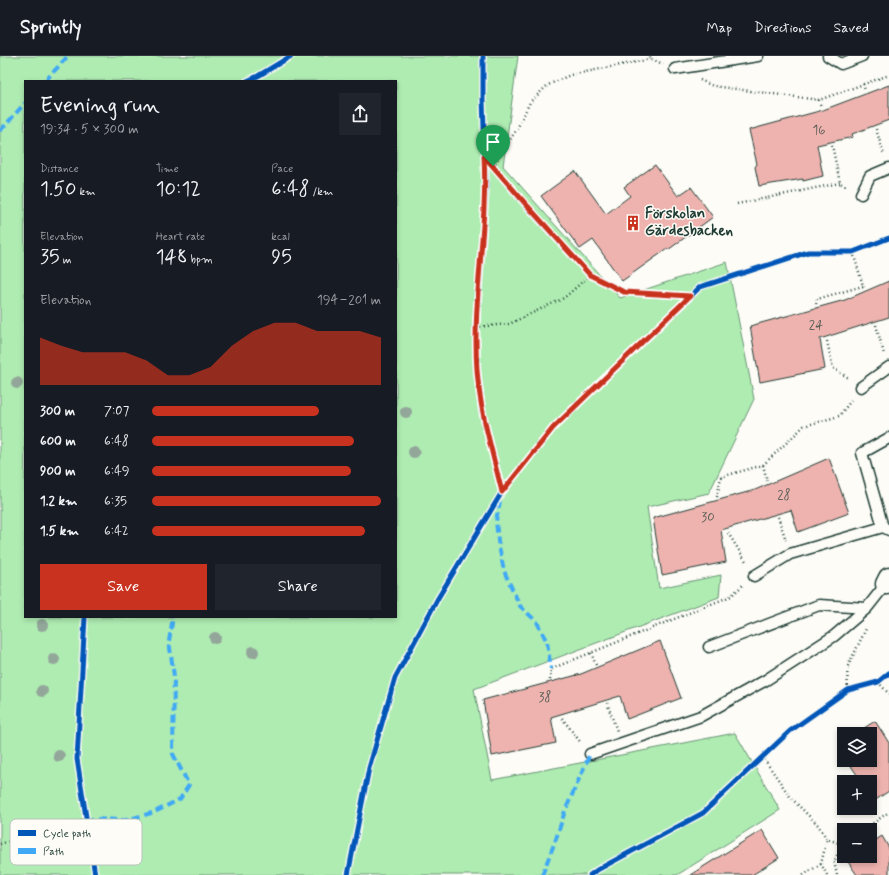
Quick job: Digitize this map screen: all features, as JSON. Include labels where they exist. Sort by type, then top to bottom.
[{"type":"lane","points":[[675,69],[758,56]]},
{"type":"lane","points":[[828,56],[841,64],[862,56]]},
{"type":"lane","points":[[860,194],[870,176],[889,168]]},
{"type":"lane","points":[[861,387],[888,367]]},
{"type":"lane","points":[[754,576],[790,554],[886,528],[862,453],[889,438]]},
{"type":"lane","points":[[590,754],[701,716],[766,680],[834,636],[867,608],[887,581]]},
{"type":"lane","points":[[709,647],[819,605],[867,608]]},
{"type":"path","points":[[493,166],[517,129],[530,102],[548,85],[570,76],[651,58]]},
{"type":"path","points":[[675,69],[713,86],[819,100],[889,74]]},
{"type":"path","points":[[863,84],[865,90]]},
{"type":"path","points":[[819,100],[822,107]]},
{"type":"path","points":[[876,129],[889,168]]},
{"type":"path","points":[[832,146],[840,183]]},
{"type":"path","points":[[489,161],[498,172]]},
{"type":"path","points":[[737,204],[840,183],[860,194]]},
{"type":"path","points":[[845,252],[853,252],[860,249]]},
{"type":"path","points":[[816,304],[817,299],[863,288],[853,252]]},
{"type":"path","points":[[585,269],[590,275],[597,278]]},
{"type":"path","points":[[476,327],[509,324],[564,298],[590,275]]},
{"type":"path","points":[[476,334],[477,319]]},
{"type":"path","points":[[876,325],[888,367]]},
{"type":"path","points":[[717,497],[721,477],[763,465],[804,426],[840,416],[861,387],[833,368],[827,341]]},
{"type":"path","points":[[763,465],[767,481]]},
{"type":"path","points":[[778,517],[790,554]]},
{"type":"path","points":[[550,680],[552,669],[731,596],[754,576],[728,533]]},
{"type":"path","points":[[848,690],[847,668],[869,622],[867,608]]},
{"type":"path","points":[[591,652],[596,665]]},
{"type":"path","points":[[871,684],[878,682],[884,677]]},
{"type":"path","points":[[878,682],[889,694]]},
{"type":"path","points":[[842,695],[848,690],[856,688]]},
{"type":"path","points":[[607,703],[621,744]]},
{"type":"path","points":[[562,718],[590,754]]},
{"type":"path","points":[[757,762],[768,751]]},
{"type":"path","points":[[762,756],[791,798],[818,825],[827,839],[837,842]]},
{"type":"path","points":[[84,812],[85,819]]},
{"type":"path","points":[[873,823],[889,812]]},
{"type":"path","points":[[827,839],[821,864],[827,875]]},
{"type":"path","points":[[0,844],[10,841]]},
{"type":"path","points":[[837,856],[834,862],[838,875]]},
{"type":"path","points":[[803,875],[821,864]]},
{"type":"green space","points":[[0,56],[518,56],[503,166],[620,298],[727,262],[754,399],[709,493],[647,507],[659,588],[721,575],[719,597],[474,689],[492,780],[735,733],[780,810],[677,875],[0,875]]},
{"type":"building","points":[[889,85],[889,120],[852,134],[853,137],[817,145],[823,176],[803,181],[803,179],[759,186],[755,167],[757,164],[749,130],[823,110]]},
{"type":"building","name":"Förskolan Gärdesbacken","points":[[655,165],[678,196],[691,187],[713,217],[622,281],[593,240],[580,249],[541,196],[575,171],[606,214],[630,196],[624,187]]},
{"type":"building","points":[[889,281],[889,317],[820,339],[825,369],[760,382],[750,326],[845,300]]},
{"type":"building","points":[[829,458],[849,513],[798,532],[791,510],[721,530],[726,562],[662,575],[653,518],[755,490]]},
{"type":"building","points":[[660,641],[681,698],[627,719],[620,696],[551,717],[556,743],[492,756],[483,700],[581,674]]},
{"type":"building","points":[[875,721],[889,743],[889,791],[877,799],[877,775],[857,775],[852,767],[877,767],[877,727],[866,727]]},
{"type":"building","points":[[762,830],[779,858],[752,875],[690,875]]},
{"type":"building","points":[[882,836],[889,848],[889,875],[857,875],[849,863],[877,863],[877,839]]},
{"type":"marked path","points":[[46,80],[68,56]]},
{"type":"marked path","points":[[0,131],[24,104]]},
{"type":"marked path","points":[[500,501],[496,521],[504,571],[520,606],[537,622],[547,642],[551,669]]},
{"type":"marked path","points":[[130,819],[155,812],[180,799],[189,785],[173,754],[174,676],[169,641],[173,618]]},
{"type":"marked path","points":[[542,875],[565,811],[590,754]]},
{"type":"cycle path","points":[[249,80],[291,56]]},
{"type":"cycle path","points":[[483,56],[486,186],[476,327],[477,369],[482,411],[502,492]]},
{"type":"cycle path","points":[[485,156],[523,202],[590,275],[624,292],[690,296]]},
{"type":"cycle path","points":[[348,875],[369,768],[395,678],[438,598],[502,492],[553,428],[700,287],[808,252],[853,252],[889,238]]},
{"type":"cycle path","points":[[85,618],[77,759],[86,819]]},
{"type":"cycle path","points":[[590,875],[703,813],[790,731],[848,690],[878,682],[889,673]]},
{"type":"cycle path","points":[[93,865],[95,875]]},
{"type":"place","name":"Förskolan Gärdesbacken","points":[[633,223]]},
{"type":"route","points":[[484,156],[493,166],[590,275],[624,292],[690,296],[553,428],[502,492],[482,411],[477,369],[476,327],[486,186],[484,156]]}]
